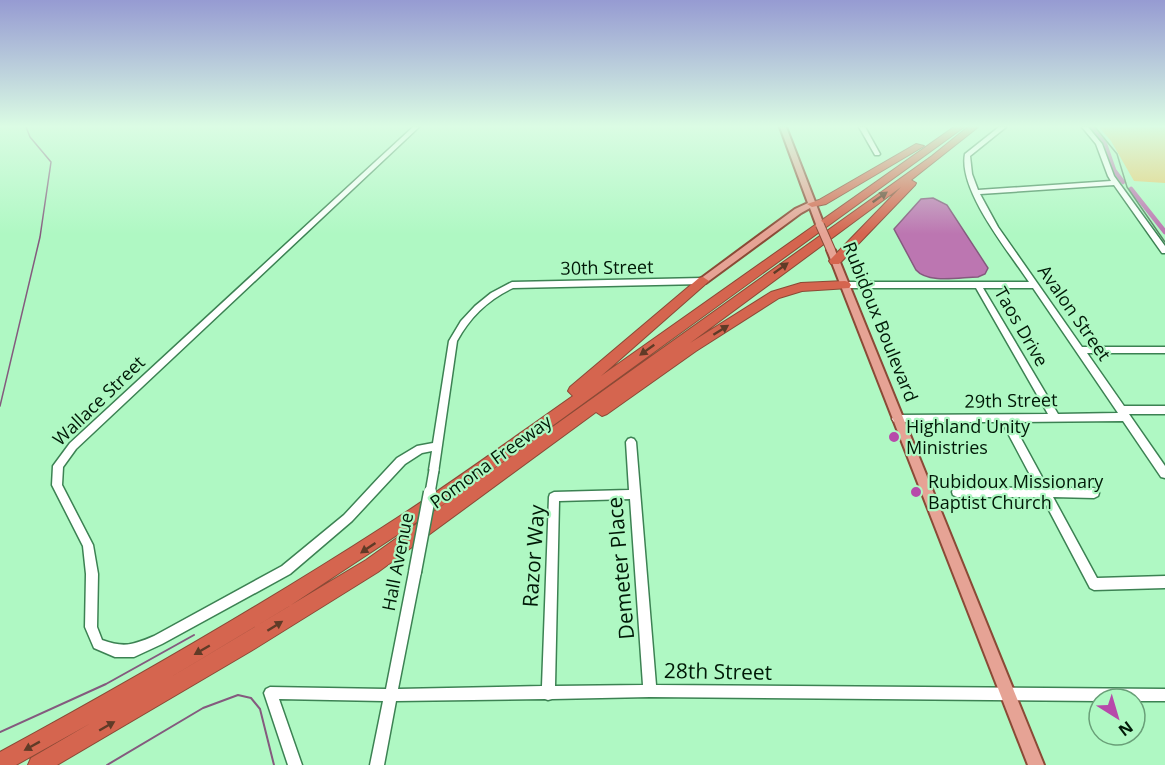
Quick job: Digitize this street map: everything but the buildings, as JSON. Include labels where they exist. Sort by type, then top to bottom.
[{"type":"highway","points":[[814,209],[821,202],[890,163]]},
{"type":"highway","name":"Pomona Freeway","points":[[0,763],[239,628],[364,550],[445,495],[910,163]]},
{"type":"highway","name":"Pomona Freeway","points":[[38,765],[245,645],[372,566],[929,163]]},
{"type":"highway","points":[[833,256],[932,163]]},
{"type":"highway","points":[[480,468],[616,358],[703,281]]},
{"type":"highway","points":[[547,440],[599,412],[691,348],[775,295],[801,286],[845,285]]},
{"type":"main road","name":"Rubidoux Boulevard","points":[[796,163],[1036,765]]},
{"type":"main road","points":[[703,281],[798,211],[814,209]]},
{"type":"street","name":"Wallace Street","points":[[378,163],[73,446],[58,466],[57,485],[88,545],[92,574],[91,627],[98,644],[115,651],[134,651],[286,570],[348,518],[401,460],[420,449],[437,446]]},
{"type":"street","name":"Avalon Street","points":[[967,163],[975,192],[995,226],[1165,474]]},
{"type":"street","points":[[1104,163],[1165,251]]},
{"type":"street","points":[[975,192],[1116,183]]},
{"type":"street","name":"30th Street","points":[[512,285],[703,281]]},
{"type":"street","name":"Hall Avenue","points":[[377,765],[434,470],[453,341],[461,325],[495,292],[512,285]]},
{"type":"street","points":[[845,285],[1034,285]]},
{"type":"street","name":"Taos Drive","points":[[978,285],[1054,417]]},
{"type":"street","points":[[1080,350],[1165,350]]},
{"type":"street","name":"29th Street","points":[[897,419],[1054,417],[1165,410]]},
{"type":"street","points":[[1005,418],[1094,584],[1165,582]]},
{"type":"street","name":"Demeter Place","points":[[631,442],[650,691]]},
{"type":"street","points":[[957,492],[1094,493]]},
{"type":"street","name":"Razor Way","points":[[548,694],[554,497],[634,494]]},
{"type":"street","name":"28th Street","points":[[295,765],[270,693],[390,695],[650,691],[1165,695]]},
{"type":"shaded area","points":[[1123,163],[1165,163],[1165,183],[1134,181]]},
{"type":"shaded area","points":[[933,198],[947,205],[988,268],[985,274],[978,277],[936,278],[928,277],[916,270],[894,229],[921,199]]},
{"type":"waterway","points":[[0,406],[40,237],[51,163]]},
{"type":"waterway","points":[[1111,163],[1123,182]]},
{"type":"waterway","points":[[1131,189],[1165,232]]},
{"type":"waterway","points":[[0,732],[106,684],[194,635]]},
{"type":"waterway","points":[[107,765],[203,708],[238,695],[251,698],[260,709],[274,765]]},
{"type":"railway","points":[[1120,163],[1127,187],[1165,242]]},
{"type":"place","name":"Highland Unity Ministries","points":[[894,437]]},
{"type":"place","name":"Rubidoux Missionary Baptist Church","points":[[916,492]]}]
